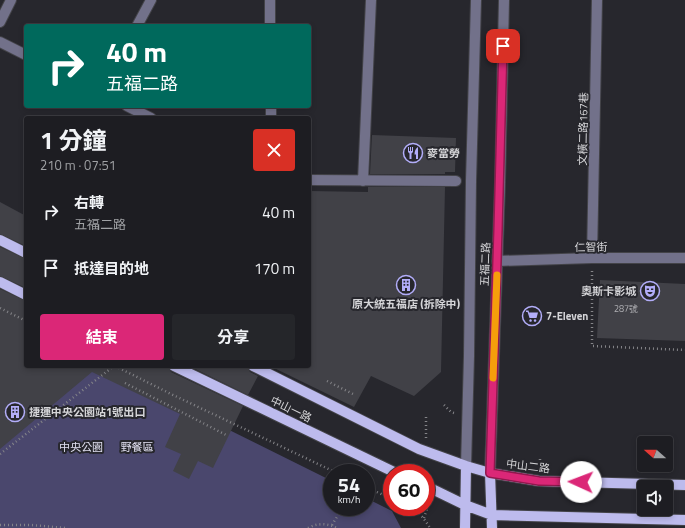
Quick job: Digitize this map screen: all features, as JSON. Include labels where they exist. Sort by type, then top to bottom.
[{"type":"main road","points":[[0,240],[24,252]]},
{"type":"main road","points":[[0,282],[24,294]]},
{"type":"main road","name":"中山一路","points":[[178,368],[383,467]]},
{"type":"main road","name":"中山一路","points":[[257,368],[426,452],[466,466]]},
{"type":"main road","name":"中山二路","points":[[466,466],[490,473],[539,481],[685,484]]},
{"type":"main road","name":"五福二路","points":[[465,528],[466,466]]},
{"type":"main road","name":"五福二路","points":[[490,473],[492,528]]},
{"type":"main road","points":[[435,491],[465,505],[492,514],[685,520]]},
{"type":"street","points":[[0,22],[11,0]]},
{"type":"street","points":[[138,24],[151,0]]},
{"type":"street","points":[[270,0],[270,24]]},
{"type":"street","points":[[363,180],[371,0]]},
{"type":"street","name":"五福二路","points":[[466,466],[476,0]]},
{"type":"street","name":"五福二路","points":[[490,473],[504,0]]},
{"type":"street","name":"文橫二路167巷","points":[[592,258],[597,0]]},
{"type":"street","points":[[0,42],[24,54]]},
{"type":"street","points":[[131,108],[147,116]]},
{"type":"street","points":[[311,180],[456,181]]},
{"type":"street","name":"仁智街","points":[[497,261],[592,258],[685,258]]},
{"type":"path","points":[[592,258],[592,346],[685,350]]},
{"type":"path","points":[[0,308],[24,320]]},
{"type":"path","points":[[0,454],[111,368]]},
{"type":"path","points":[[118,368],[323,466]]},
{"type":"path","points":[[327,382],[355,395]]},
{"type":"path","points":[[125,383],[228,436]]},
{"type":"path","points":[[426,417],[426,452]]},
{"type":"path","points":[[332,526],[338,516]]},
{"type":"path","points":[[422,516],[430,528]]},
{"type":"path","points":[[308,528],[313,525],[323,524],[336,528]]},
{"type":"path","points":[[0,525],[31,525],[66,528]]},
{"type":"green space","name":"中央公園","points":[[0,316],[24,362],[24,368],[104,368],[323,477],[323,516],[375,516],[375,502],[383,506],[383,516],[395,516],[401,528],[0,528]]},
{"type":"building","name":"麥當勞","points":[[372,135],[456,138],[455,172],[445,172],[445,174],[370,174]]},
{"type":"building","name":"原大統五福店 (拆除中)","points":[[368,187],[445,187],[441,372],[414,396],[371,376],[354,407],[274,368],[311,368],[311,191],[368,192]]},
{"type":"building","points":[[0,202],[24,215],[24,245],[0,234]]},
{"type":"building","points":[[0,247],[24,258],[24,287],[0,276]]},
{"type":"building","points":[[600,280],[685,284],[685,341],[597,338]]},
{"type":"building","points":[[0,289],[24,300],[24,368],[169,368],[171,372],[243,406],[213,468],[198,461],[189,479],[173,471],[181,454],[165,447],[180,414],[92,372],[0,449]]},
{"type":"building","points":[[193,368],[248,368],[250,372],[258,376],[248,395]]},
{"type":"slow traffic","points":[[493,378],[497,275]]},
{"type":"place","name":"麥當勞","points":[[413,153]]},
{"type":"place","name":"原大統五福店 (拆除中)","points":[[406,285]]},
{"type":"place","name":"奧斯卡影城","points":[[650,291]]},
{"type":"place","name":"7-Eleven","points":[[532,316]]},
{"type":"place","name":"捷運中央公園站1號出口","points":[[15,412]]},
{"type":"route","points":[[503,46],[490,473],[539,481],[581,482]]},
{"type":"park label","name":"野餐區","points":[[137,447]]}]
